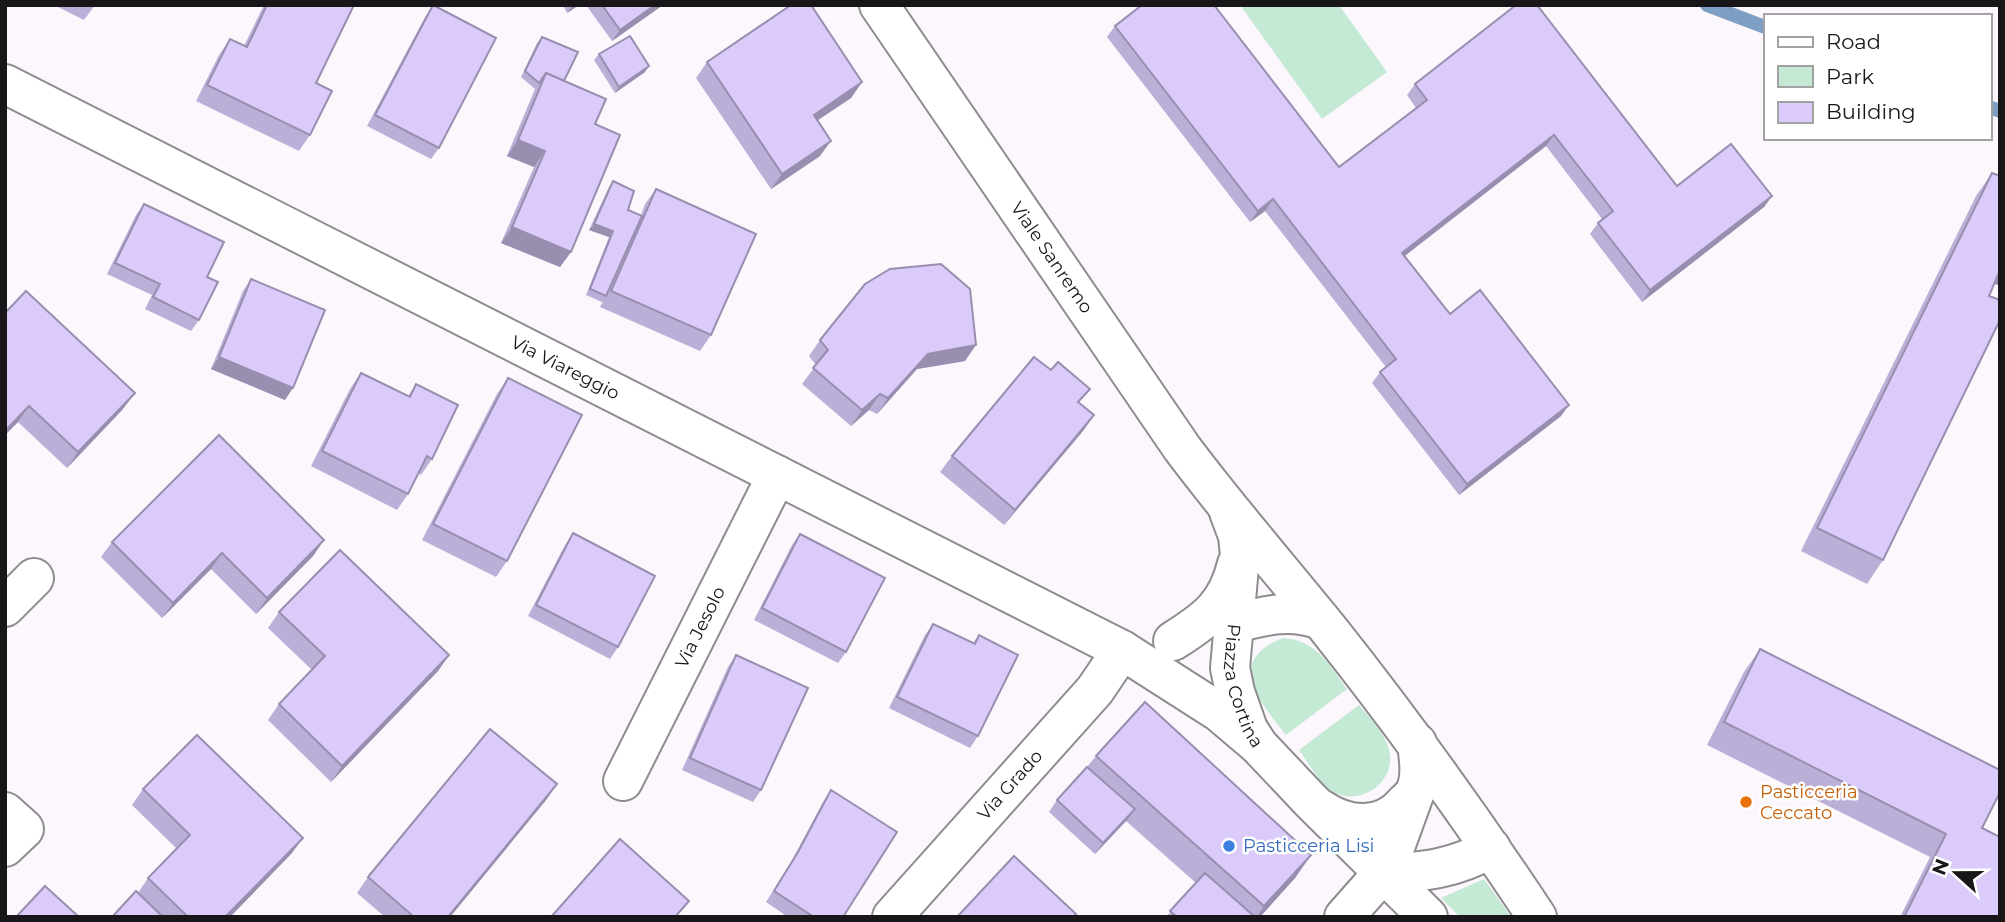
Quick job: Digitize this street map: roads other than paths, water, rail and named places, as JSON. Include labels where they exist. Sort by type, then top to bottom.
[{"type":"street","name":"Viale Sanremo","points":[[878,5],[1182,448],[1228,510],[1321,620]]},
{"type":"street","name":"Via Viareggio","points":[[5,84],[1124,652],[1219,712],[1258,745]]},
{"type":"street","name":"Via Jesolo","points":[[623,781],[777,475]]},
{"type":"street","name":"Viale Sanremo","points":[[1228,510],[1238,536],[1240,555],[1236,623]]},
{"type":"street","points":[[1173,641],[1201,624],[1220,605],[1233,581],[1240,555]]},
{"type":"street","points":[[5,607],[34,578]]},
{"type":"street","name":"Piazza Cortina","points":[[1321,620],[1291,613],[1266,614],[1236,623],[1230,668],[1242,716],[1258,745],[1382,874],[1428,917]]},
{"type":"street","points":[[1321,620],[1417,743],[1537,917]]},
{"type":"street","points":[[1124,652],[1236,623]]},
{"type":"street","name":"Via Grado","points":[[892,917],[1095,690],[1124,652]]},
{"type":"street","points":[[1344,917],[1382,874],[1395,847],[1420,771],[1417,743]]},
{"type":"street","name":"Piazza Cortina","points":[[1311,802],[1338,819],[1359,824],[1379,822],[1398,811],[1415,792]]},
{"type":"street","points":[[5,812],[23,829],[5,847]]},
{"type":"street","points":[[1382,874],[1431,871],[1472,859],[1491,848]]},
{"type":"waterway","points":[[1707,5],[1764,27]]},
{"type":"waterway","points":[[1991,108],[2000,111]]},
{"type":"place","name":"Pasticceria Ceccato","points":[[1746,802]]},
{"type":"place","name":"Pasticceria Lisi","points":[[1229,846]]}]
